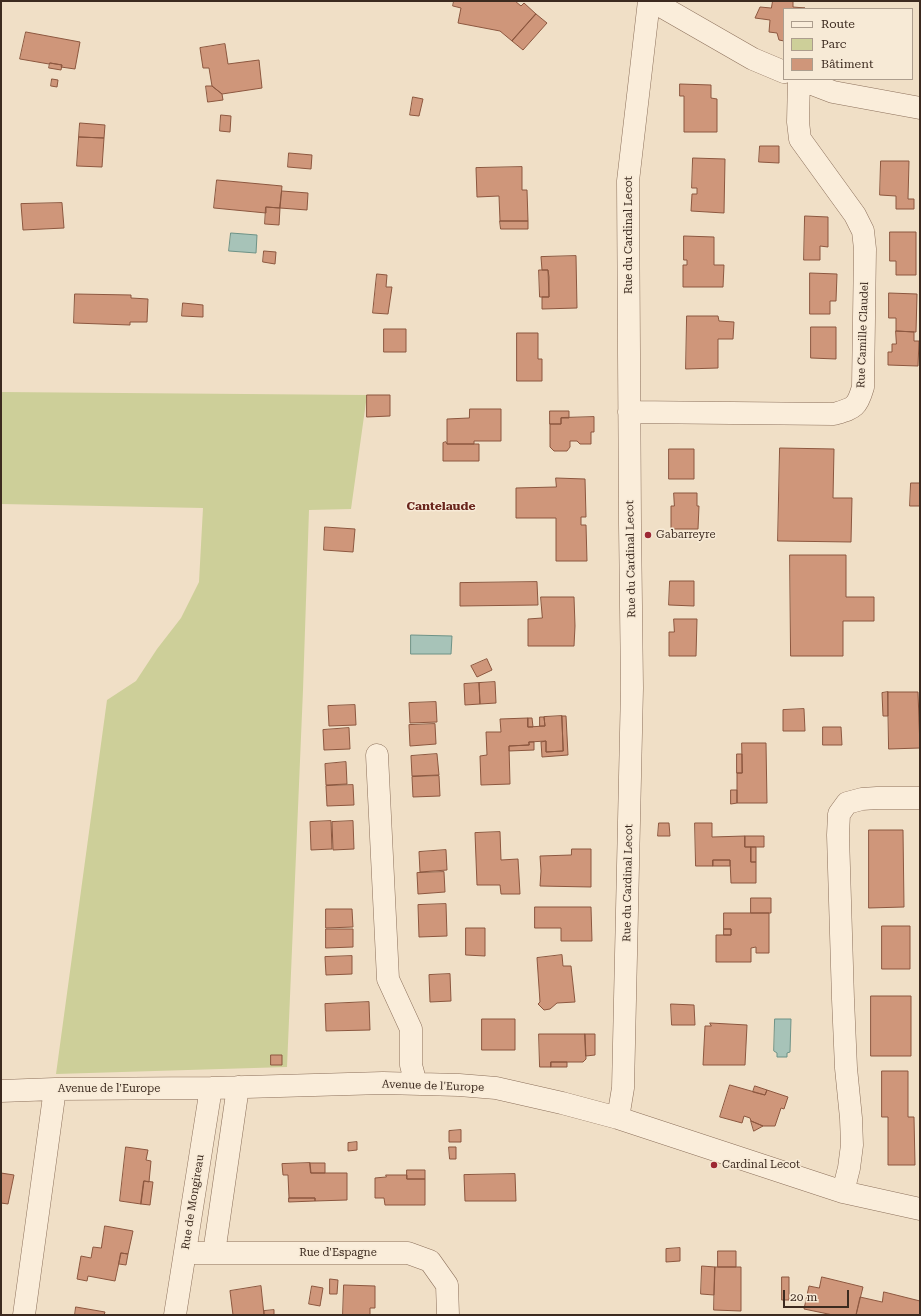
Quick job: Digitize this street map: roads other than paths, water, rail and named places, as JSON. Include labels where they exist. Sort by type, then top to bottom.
[{"type":"street","points":[[650,1],[753,58],[783,72]]},
{"type":"street","name":"Rue du Cardinal Lecot","points":[[618,1118],[623,1088],[632,688],[628,181],[650,1]]},
{"type":"street","name":"Rue Camille Claudel","points":[[629,412],[834,414],[850,409],[859,402],[863,388],[866,249],[863,231],[855,215],[800,139],[798,122],[799,80]]},
{"type":"street","points":[[802,80],[833,92],[920,108]]},
{"type":"street","points":[[377,755],[388,979],[411,1028],[412,1065],[416,1084]]},
{"type":"street","points":[[843,1192],[849,1168],[852,1145],[846,1068],[838,878],[840,814],[847,803],[862,799],[920,798]]},
{"type":"street","name":"Avenue de l'Europe","points":[[1,1091],[55,1089],[211,1088],[383,1083],[459,1085],[496,1088],[618,1118],[843,1192],[920,1209]]},
{"type":"street","points":[[214,1253],[238,1087]]},
{"type":"street","name":"Rue de Mongireau","points":[[175,1315],[211,1088]]},
{"type":"street","points":[[24,1315],[55,1089]]},
{"type":"street","name":"Rue d'Espagne","points":[[185,1253],[408,1253],[430,1261],[447,1285],[448,1315]]},
{"type":"place","name":"Gabarreyre","points":[[648,535]]},
{"type":"place","name":"Cardinal Lecot","points":[[714,1165]]},
{"type":"district","name":"Cantelaude","points":[[441,506]]}]
